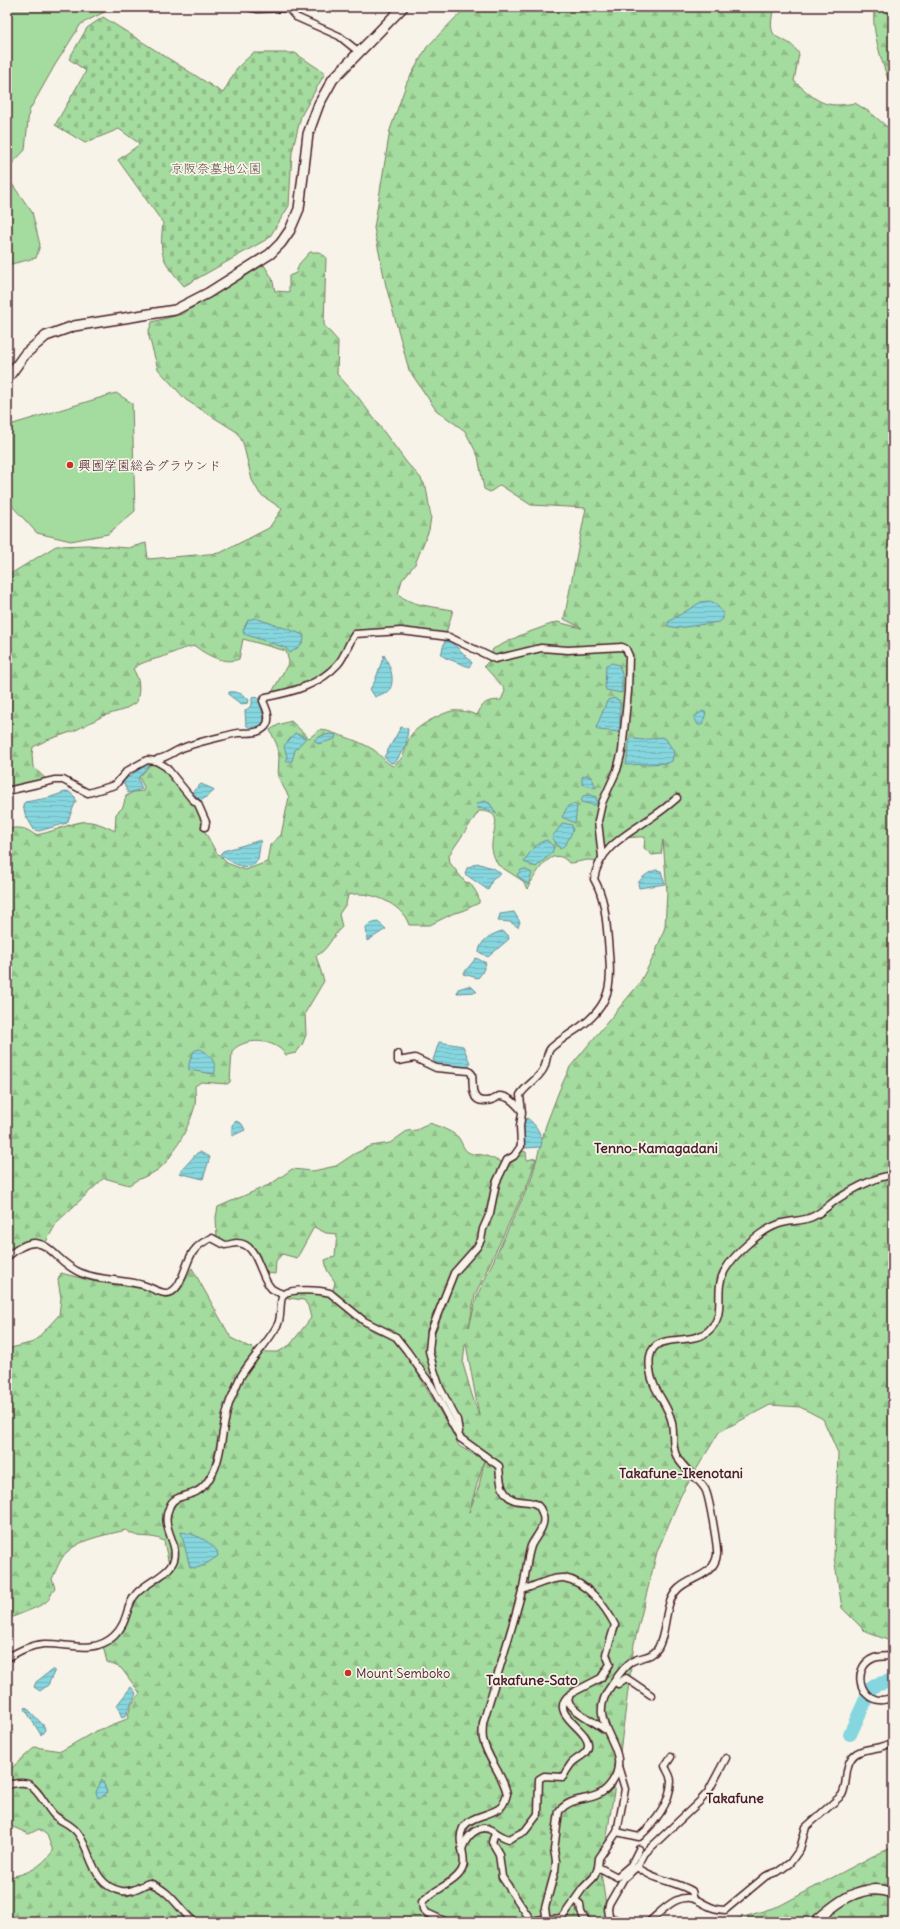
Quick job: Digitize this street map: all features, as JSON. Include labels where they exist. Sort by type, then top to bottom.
[{"type":"street","points":[[246,7],[258,9],[287,8],[296,18],[339,36],[359,52]]},
{"type":"street","points":[[7,379],[24,354],[46,336],[74,326],[175,310],[208,293],[270,254],[281,243],[290,230],[299,209],[308,134],[319,104],[333,79],[403,7]]},
{"type":"street","points":[[156,761],[158,759],[167,758],[184,747],[237,733],[249,734],[266,726],[269,719],[263,701],[266,697],[299,691],[322,678],[338,664],[355,634],[401,631],[449,637],[496,659],[541,648],[568,650],[622,647],[626,649],[629,656],[625,732],[617,770],[602,802],[598,821],[602,857]]},
{"type":"street","points":[[7,791],[55,780],[64,780],[88,794],[115,785],[127,771],[147,760],[156,761],[166,767],[192,799],[198,804],[206,822],[205,827]]},
{"type":"street","points":[[460,1438],[457,1420],[440,1388],[429,1351],[431,1331],[454,1273],[477,1247],[481,1240],[483,1229],[490,1214],[496,1183],[507,1160],[514,1156],[521,1146],[520,1095],[544,1068],[549,1050],[589,1019],[605,1001],[609,988],[610,971],[607,937],[603,896],[594,878],[602,857],[608,848],[620,838],[657,814],[677,798]]},
{"type":"street","points":[[398,1054],[398,1061],[415,1058],[436,1068],[470,1071],[472,1074],[474,1095],[478,1099],[486,1102],[493,1101],[499,1096],[504,1096],[511,1099],[521,1110]]},
{"type":"street","points":[[495,1833],[492,1842],[499,1854],[502,1877],[532,1922],[539,1918],[553,1920],[562,1918],[583,1888],[594,1877],[599,1858],[617,1832],[625,1789],[618,1765],[615,1747],[601,1718],[602,1703],[605,1695],[629,1663],[651,1655],[656,1650],[664,1633],[669,1604],[678,1588],[707,1572],[717,1558],[717,1548],[706,1489],[685,1469],[676,1454],[671,1419],[652,1382],[650,1353],[664,1341],[694,1338],[706,1333],[712,1327],[719,1315],[720,1307],[718,1293],[721,1279],[726,1269],[736,1255],[764,1232],[780,1223],[811,1218],[837,1199],[875,1178],[893,1175]]},
{"type":"street","points":[[7,1257],[25,1244],[39,1244],[53,1250],[70,1268],[91,1277],[143,1285],[165,1293],[171,1292],[176,1288],[193,1251],[212,1238],[225,1245],[237,1243],[248,1247],[253,1253],[268,1284],[273,1290],[284,1294]]},
{"type":"street","points":[[7,1658],[34,1646],[45,1644],[81,1647],[99,1645],[112,1638],[122,1628],[136,1594],[166,1571],[174,1561],[175,1550],[166,1525],[166,1515],[170,1504],[177,1498],[195,1492],[204,1486],[213,1474],[230,1403],[241,1376],[268,1341],[278,1323],[282,1312],[281,1301],[284,1294],[289,1291],[324,1291],[330,1293],[364,1321],[396,1337],[431,1385],[460,1438],[499,1466],[502,1485],[507,1496],[516,1500],[532,1502],[540,1507],[544,1518],[541,1529],[531,1546],[522,1590],[484,1723],[483,1738],[487,1751],[505,1782],[508,1794],[500,1808],[470,1821],[464,1828],[460,1841],[464,1866],[459,1875],[428,1896],[422,1902],[423,1909],[436,1920],[447,1922]]},
{"type":"street","points":[[462,1850],[469,1835],[475,1831],[490,1830],[509,1839],[525,1831],[538,1814],[539,1779],[544,1776],[562,1777],[572,1763],[585,1754],[588,1747],[588,1740],[570,1722],[565,1714],[564,1705],[566,1698],[570,1694],[601,1678],[606,1673],[610,1664],[606,1654],[615,1625],[608,1611],[594,1595],[564,1578],[552,1580],[522,1590]]},
{"type":"street","points":[[893,1656],[873,1658],[866,1664],[860,1677],[862,1686],[866,1693],[872,1698],[878,1701],[893,1697]]},
{"type":"street","points":[[615,1681],[618,1684],[626,1678],[652,1695]]},
{"type":"street","points":[[570,1694],[568,1701],[571,1708],[593,1720],[607,1731]]},
{"type":"street","points":[[649,1922],[676,1900],[682,1898],[694,1899],[718,1910],[725,1910],[766,1876],[790,1863],[800,1849],[806,1827],[842,1795],[846,1788],[848,1764],[852,1757],[860,1752],[885,1747],[893,1741]]},
{"type":"street","points":[[617,1832],[640,1837],[653,1825],[668,1798],[671,1780],[665,1766],[671,1757]]},
{"type":"street","points":[[610,1922],[608,1909],[612,1898],[624,1878],[638,1866],[645,1853],[700,1802],[708,1792],[726,1758]]},
{"type":"street","points":[[546,1920],[545,1908],[556,1871],[554,1850],[559,1812],[570,1802],[596,1797],[602,1793],[611,1784],[618,1765]]},
{"type":"street","points":[[7,1785],[26,1783],[34,1788],[54,1816],[73,1826],[80,1836],[96,1872],[106,1885],[122,1892],[139,1888],[150,1883],[155,1885],[168,1894],[194,1922]]},
{"type":"street","points":[[598,1866],[617,1877],[631,1865],[639,1849]]},
{"type":"street","points":[[638,1866],[658,1878],[687,1888],[692,1891],[694,1899]]},
{"type":"street","points":[[815,1922],[833,1905],[855,1893],[872,1889],[893,1893]]},
{"type":"street","points":[[575,1900],[580,1904],[586,1922]]},
{"type":"green space","points":[[7,7],[114,7],[81,24],[55,65],[29,111],[25,150],[7,169]]},
{"type":"green space","points":[[466,7],[774,7],[772,29],[774,34],[788,42],[799,54],[794,81],[821,102],[835,105],[855,103],[871,113],[893,132],[893,1642],[866,1632],[842,1608],[834,1557],[838,1453],[823,1419],[800,1407],[770,1405],[719,1432],[681,1495],[657,1552],[634,1644],[619,1760],[601,1873],[607,1911],[632,1922],[7,1922],[7,1877],[21,1874],[33,1869],[44,1862],[53,1851],[47,1835],[39,1829],[29,1834],[13,1827],[7,1820],[7,1772],[35,1747],[61,1751],[94,1732],[127,1719],[131,1705],[140,1693],[121,1668],[107,1662],[103,1646],[112,1642],[118,1637],[126,1624],[134,1602],[139,1596],[170,1570],[164,1541],[154,1537],[135,1535],[126,1530],[87,1540],[73,1547],[60,1561],[52,1579],[55,1588],[46,1602],[36,1608],[7,1620],[7,1349],[34,1342],[59,1315],[61,1298],[58,1280],[61,1273],[96,1282],[140,1288],[167,1298],[175,1295],[181,1289],[192,1268],[231,1338],[249,1347],[266,1352],[278,1352],[290,1345],[311,1318],[308,1306],[304,1300],[288,1298],[286,1295],[306,1293],[324,1294],[333,1298],[373,1331],[393,1339],[408,1357],[459,1446],[484,1460],[469,1512],[479,1486],[486,1453],[463,1437],[414,1355],[402,1339],[369,1320],[333,1291],[335,1282],[327,1270],[325,1260],[335,1256],[337,1234],[326,1233],[314,1227],[297,1258],[282,1254],[276,1261],[275,1274],[267,1273],[256,1252],[247,1243],[228,1243],[217,1238],[216,1217],[218,1207],[271,1184],[292,1169],[313,1171],[336,1166],[354,1154],[371,1146],[390,1143],[407,1131],[417,1130],[430,1123],[458,1137],[466,1151],[472,1154],[484,1155],[501,1162],[507,1162],[521,1151],[526,1152],[527,1160],[536,1158],[529,1181],[475,1295],[469,1327],[477,1296],[531,1180],[546,1125],[570,1067],[639,984],[655,954],[665,927],[667,892],[663,840],[661,854],[652,855],[644,848],[645,837],[617,837],[603,851],[596,861],[588,860],[569,863],[556,856],[544,863],[527,889],[523,881],[498,865],[492,847],[496,822],[495,818],[492,814],[479,811],[449,855],[450,863],[465,882],[470,883],[475,890],[478,895],[479,903],[430,925],[409,925],[399,910],[384,900],[365,894],[348,895],[346,904],[339,914],[342,927],[324,950],[316,956],[324,981],[305,1013],[306,1035],[302,1045],[296,1053],[286,1055],[281,1049],[274,1045],[259,1041],[244,1043],[238,1046],[232,1051],[230,1082],[227,1084],[201,1082],[195,1086],[195,1105],[190,1121],[181,1140],[170,1157],[159,1169],[129,1185],[104,1178],[57,1222],[46,1242],[20,1244],[7,1254],[7,829],[22,828],[35,835],[47,833],[75,823],[90,822],[115,831],[116,814],[123,807],[126,796],[133,792],[143,791],[144,787],[139,777],[153,762],[166,770],[197,803],[204,830],[216,852],[227,863],[245,870],[267,862],[270,845],[281,835],[289,797],[278,777],[279,757],[277,745],[270,730],[278,725],[291,721],[309,738],[321,729],[368,746],[387,763],[393,766],[401,759],[411,735],[424,724],[436,717],[452,711],[477,715],[484,704],[501,700],[505,691],[503,687],[484,666],[489,661],[493,649],[521,635],[557,622],[582,628],[564,619],[586,508],[531,505],[500,485],[490,492],[484,489],[478,456],[465,431],[436,410],[409,370],[386,286],[374,228],[390,130],[407,82],[427,47]],"holes":[[[466,1344],[479,1415],[463,1364]]]},
{"type":"green space","points":[[875,7],[893,7],[893,92],[882,62],[876,37],[874,26]]},
{"type":"green space","name":"京阪奈墓地公園","points":[[103,17],[223,93],[237,68],[253,53],[295,53],[325,73],[301,116],[292,152],[289,206],[269,238],[184,286],[171,270],[164,258],[162,251],[163,223],[118,160],[140,144],[119,129],[85,143],[55,125],[86,71],[69,59],[87,28]]},
{"type":"green space","points":[[7,177],[32,212],[40,245],[36,258],[7,265]]},
{"type":"green space","points":[[310,252],[319,252],[326,257],[324,325],[338,341],[337,374],[358,397],[407,463],[420,477],[426,487],[431,517],[429,530],[415,564],[402,580],[398,594],[403,598],[417,604],[453,610],[446,633],[359,630],[348,640],[337,662],[323,675],[307,684],[271,694],[289,662],[286,651],[243,639],[239,659],[234,661],[216,658],[195,646],[144,662],[133,669],[139,684],[137,702],[123,710],[103,716],[74,731],[47,740],[33,747],[33,767],[46,779],[7,787],[7,576],[56,546],[88,545],[128,548],[146,543],[148,559],[220,553],[269,528],[282,509],[260,494],[252,480],[243,443],[237,432],[186,400],[158,369],[148,333],[152,322],[182,314],[264,265],[272,278],[275,291],[289,292],[289,276],[296,273],[299,264]]},
{"type":"green space","name":"興國学園総合グラウンド","points":[[116,393],[132,403],[135,511],[108,534],[71,541],[37,533],[12,506],[7,492],[7,439],[13,424]]},
{"type":"green space","points":[[893,1847],[893,1922],[728,1922],[779,1906],[871,1857]]},
{"type":"water","points":[[709,601],[715,603],[723,613],[723,619],[719,622],[678,628],[668,626],[668,622],[701,602]]},
{"type":"water","points":[[255,618],[303,635],[304,640],[300,646],[290,653],[286,648],[244,634],[243,631],[248,620]]},
{"type":"water","points":[[446,639],[456,646],[470,660],[472,663],[469,667],[441,655]]},
{"type":"water","points":[[384,655],[391,673],[392,682],[389,691],[375,697],[370,689],[375,681]]},
{"type":"water","points":[[612,663],[619,665],[622,674],[622,693],[606,690],[605,687],[606,665]]},
{"type":"water","points":[[229,692],[240,693],[249,700],[248,703],[241,704],[229,695]]},
{"type":"water","points":[[252,697],[258,698],[261,703],[264,721],[260,726],[250,728],[246,725],[245,711],[252,705]]},
{"type":"water","points":[[613,698],[619,700],[620,703],[620,732],[598,730],[596,728],[607,701]]},
{"type":"water","points":[[703,711],[706,713],[702,725],[698,725],[694,717]]},
{"type":"water","points":[[401,727],[408,729],[406,744],[396,762],[391,763],[384,757]]},
{"type":"water","points":[[295,733],[306,738],[295,750],[292,761],[286,761],[287,757],[284,746]]},
{"type":"water","points":[[331,734],[336,735],[335,739],[318,744],[314,740],[321,736]]},
{"type":"water","points":[[662,737],[666,739],[674,752],[672,761],[668,763],[626,765],[630,738],[642,740]]},
{"type":"water","points":[[150,763],[138,778],[142,789],[128,793],[123,781]]},
{"type":"water","points":[[586,775],[592,778],[596,788],[582,784],[582,777]]},
{"type":"water","points":[[201,784],[213,789],[214,791],[201,801],[192,792]]},
{"type":"water","points":[[68,791],[75,797],[76,801],[67,823],[39,831],[34,830],[25,814],[23,804],[25,802],[48,798]]},
{"type":"water","points":[[589,795],[596,797],[597,804],[594,805],[581,802],[583,796]]},
{"type":"water","points":[[485,801],[490,804],[497,814],[487,809],[477,808],[478,803]]},
{"type":"water","points":[[574,804],[577,806],[575,823],[562,817],[568,806]]},
{"type":"water","points":[[563,823],[572,825],[573,830],[566,844],[560,849],[552,837]]},
{"type":"water","points":[[261,840],[258,859],[254,864],[249,866],[239,866],[220,854],[223,851]]},
{"type":"water","points":[[547,840],[554,847],[552,853],[536,867],[524,862],[537,845]]},
{"type":"water","points":[[477,863],[495,869],[501,874],[493,878],[488,890],[465,874],[467,868]]},
{"type":"water","points":[[524,869],[532,873],[528,885],[517,875]]},
{"type":"water","points":[[656,870],[661,871],[665,884],[639,888],[638,883],[642,878]]},
{"type":"water","points":[[514,912],[520,922],[518,927],[510,922],[498,921],[500,914]]},
{"type":"water","points":[[378,922],[386,929],[367,941],[366,927],[369,924]]},
{"type":"water","points":[[502,931],[508,935],[509,939],[488,957],[479,952],[484,941],[494,934]]},
{"type":"water","points":[[476,958],[486,963],[478,978],[463,974]]},
{"type":"water","points":[[468,986],[472,987],[477,992],[457,993],[458,989]]},
{"type":"water","points":[[439,1042],[463,1046],[470,1063],[468,1069],[449,1068],[436,1064],[433,1060]]},
{"type":"water","points":[[199,1049],[206,1052],[212,1059],[215,1067],[214,1074],[189,1070],[189,1062],[193,1053]]},
{"type":"water","points":[[527,1118],[540,1135],[542,1143],[541,1147],[525,1148],[523,1125]]},
{"type":"water","points":[[236,1121],[242,1124],[245,1130],[232,1136],[232,1125]]},
{"type":"water","points":[[200,1152],[210,1157],[203,1179],[179,1173],[197,1153]]},
{"type":"water","points":[[181,1532],[191,1534],[206,1541],[214,1547],[218,1556],[201,1567],[190,1567]]},
{"type":"water","points":[[52,1670],[55,1670],[48,1685],[40,1691],[34,1687],[36,1682]]},
{"type":"water","points":[[131,1687],[136,1693],[127,1714],[122,1718],[117,1705]]},
{"type":"water","points":[[26,1707],[44,1726],[45,1730],[41,1735],[25,1709]]},
{"type":"water","points":[[102,1779],[107,1792],[105,1795],[98,1798],[96,1792]]},
{"type":"waterway","points":[[850,1734],[872,1686],[893,1680]]},
{"type":"place","name":"興國学園総合グラウンド","points":[[70,465]]},
{"type":"place","name":"Mount Semboko","points":[[348,1673]]},
{"type":"district","name":"Tenno-Kamagadani","points":[[656,1148]]},
{"type":"district","name":"Takafune-Ikenotani","points":[[681,1473]]},
{"type":"district","name":"Takafune-Sato","points":[[532,1680]]},
{"type":"district","name":"Takafune","points":[[735,1798]]}]
